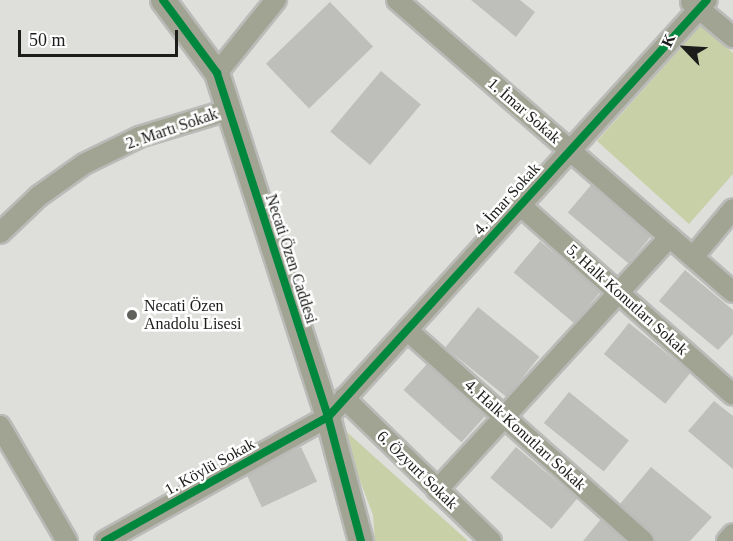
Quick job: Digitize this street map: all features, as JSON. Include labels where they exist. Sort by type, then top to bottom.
[{"type":"street","name":"Necati Özen Caddesi","points":[[163,0],[217,72],[328,417],[361,541]]},
{"type":"street","points":[[217,72],[276,0]]},
{"type":"street","name":"1. İmar Sokak","points":[[396,0],[733,292]]},
{"type":"street","points":[[698,3],[733,37]]},
{"type":"street","name":"4. İmar Sokak","points":[[328,417],[570,151],[698,3]]},
{"type":"street","name":"2. Martı Sokak","points":[[0,233],[39,196],[84,164],[139,137],[228,110]]},
{"type":"street","name":"5. Halk Konutları Sokak","points":[[520,205],[733,396]]},
{"type":"street","points":[[693,257],[733,209]]},
{"type":"street","points":[[437,490],[670,237]]},
{"type":"street","name":"4. Halk Konutları Sokak","points":[[406,330],[644,541]]},
{"type":"street","name":"6. Özyurt Sokak","points":[[344,398],[491,541]]},
{"type":"street","name":"1. Köylü Sokak","points":[[105,541],[328,417]]},
{"type":"street","points":[[0,426],[67,541]]},
{"type":"street","points":[[727,541],[733,534]]},
{"type":"green space","points":[[702,24],[733,53],[733,174],[689,224],[597,141]]},
{"type":"green space","points":[[339,425],[468,541],[375,541],[373,515]]},
{"type":"building","points":[[471,0],[520,0],[535,12],[516,37]]},
{"type":"building","points":[[330,2],[373,47],[309,108],[266,64]]},
{"type":"building","points":[[381,71],[421,104],[370,165],[330,132]]},
{"type":"building","points":[[591,185],[652,236],[628,263],[568,213]]},
{"type":"building","points":[[540,241],[601,292],[574,323],[514,272]]},
{"type":"building","points":[[685,270],[733,310],[733,334],[718,350],[659,301]]},
{"type":"building","points":[[478,307],[539,357],[507,397],[445,347]]},
{"type":"building","points":[[629,323],[690,373],[665,404],[604,354]]},
{"type":"building","points":[[427,364],[485,416],[462,442],[404,390]]},
{"type":"building","points":[[569,392],[629,440],[604,472],[544,423]]},
{"type":"building","points":[[714,401],[733,416],[733,469],[688,431]]},
{"type":"building","points":[[301,447],[317,481],[262,507],[246,473]]},
{"type":"building","points":[[516,447],[577,498],[552,529],[490,478]]},
{"type":"building","points":[[651,467],[712,517],[690,541],[655,541],[651,532],[620,504]]},
{"type":"building","points":[[601,519],[625,541],[583,541]]},
{"type":"cycle path","points":[[163,0],[217,73],[328,417],[361,541]]},
{"type":"cycle path","points":[[105,541],[328,417],[707,0]]},
{"type":"place","name":"Necati Özen Anadolu Lisesi","points":[[132,315]]}]
